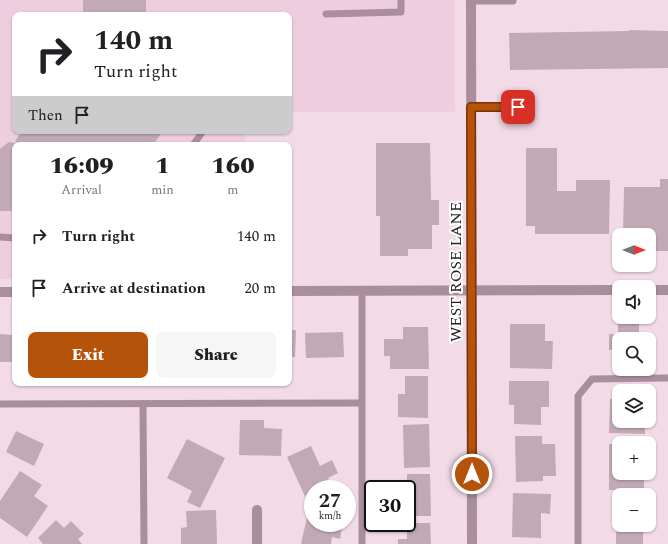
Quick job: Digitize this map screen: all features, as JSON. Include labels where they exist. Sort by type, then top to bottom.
[{"type":"street","name":"WEST ROSE LANE","points":[[471,0],[472,544]]},
{"type":"street","points":[[292,291],[612,290]]},
{"type":"street","points":[[656,290],[668,290]]},
{"type":"street","points":[[0,292],[12,292]]},
{"type":"street","points":[[257,510],[257,544]]},
{"type":"lane","points":[[326,14],[401,12],[401,0]]},
{"type":"lane","points":[[471,0],[513,1]]},
{"type":"lane","points":[[471,107],[518,107]]},
{"type":"lane","points":[[0,237],[12,238]]},
{"type":"lane","points":[[362,291],[362,544]]},
{"type":"lane","points":[[578,544],[578,396],[592,379],[668,378]]},
{"type":"lane","points":[[0,404],[361,403]]},
{"type":"lane","points":[[143,404],[144,544]]},
{"type":"shaded area","points":[[0,0],[454,0],[455,112],[292,112],[292,12],[12,12],[12,134],[245,134],[245,142],[12,142],[12,279],[0,279]]},
{"type":"building","points":[[83,0],[146,0],[146,12],[83,12]]},
{"type":"building","points":[[629,30],[668,31],[668,68],[510,70],[509,33]]},
{"type":"building","points":[[20,134],[161,134],[155,142],[15,141]]},
{"type":"building","points":[[9,142],[12,142],[12,211],[0,211],[0,149]]},
{"type":"building","points":[[376,143],[430,143],[431,200],[439,200],[439,225],[432,225],[432,249],[408,249],[408,256],[380,256],[380,216],[376,216]]},
{"type":"building","points":[[526,148],[557,148],[557,191],[576,191],[576,180],[610,180],[609,234],[535,234],[535,226],[526,226]]},
{"type":"building","points":[[660,179],[668,179],[668,251],[656,251],[656,228],[623,228],[624,187],[660,187]]},
{"type":"building","points":[[510,324],[545,324],[545,341],[553,341],[552,369],[510,368]]},
{"type":"building","points":[[618,324],[639,324],[639,332],[618,332]]},
{"type":"building","points":[[403,327],[428,327],[429,369],[390,369],[390,356],[384,356],[384,339],[403,339]]},
{"type":"building","points":[[292,330],[296,330],[295,357],[292,357]]},
{"type":"building","points":[[343,332],[344,357],[306,358],[305,333]]},
{"type":"building","points":[[0,334],[12,335],[12,362],[0,362]]},
{"type":"building","points":[[609,334],[612,334],[612,350],[609,350]]},
{"type":"building","points":[[405,376],[428,376],[428,418],[398,417],[398,394],[405,394]]},
{"type":"building","points":[[509,381],[549,381],[549,407],[541,407],[541,425],[514,424],[514,405],[509,405]]},
{"type":"building","points":[[610,399],[612,399],[612,428],[645,428],[645,434],[609,433]]},
{"type":"building","points":[[240,420],[264,420],[264,428],[282,429],[281,456],[239,455]]},
{"type":"building","points":[[429,424],[430,467],[404,468],[403,425]]},
{"type":"building","points":[[16,431],[44,444],[34,466],[6,452]]},
{"type":"building","points":[[515,436],[542,436],[542,444],[555,444],[556,476],[543,476],[543,481],[516,482]]},
{"type":"building","points":[[187,439],[225,458],[200,508],[187,502],[192,491],[167,478]]},
{"type":"building","points":[[609,444],[612,444],[612,480],[644,480],[644,488],[612,488],[612,490],[609,490]]},
{"type":"building","points":[[311,446],[320,466],[332,460],[338,473],[328,478],[329,480],[304,480],[304,494],[287,457]]},
{"type":"building","points":[[20,471],[42,485],[34,496],[48,506],[27,537],[0,518],[0,501]]},
{"type":"building","points":[[407,474],[430,474],[431,516],[416,516],[416,480],[407,480]]},
{"type":"building","points":[[513,493],[551,494],[550,514],[541,513],[541,538],[512,537]]},
{"type":"building","points":[[216,510],[217,544],[181,544],[181,528],[187,527],[186,511]]},
{"type":"building","points":[[56,520],[64,528],[71,521],[84,534],[78,539],[82,544],[43,544],[38,538]]},
{"type":"building","points":[[416,523],[430,523],[431,544],[398,544],[398,539],[407,539],[407,532],[416,532]]},
{"type":"building","points":[[304,531],[304,532],[341,532],[340,539],[332,537],[331,544],[301,544]]},
{"type":"building","points":[[616,532],[643,532],[643,544],[616,544]]},
{"type":"route","points":[[472,474],[471,107],[518,107]]}]
